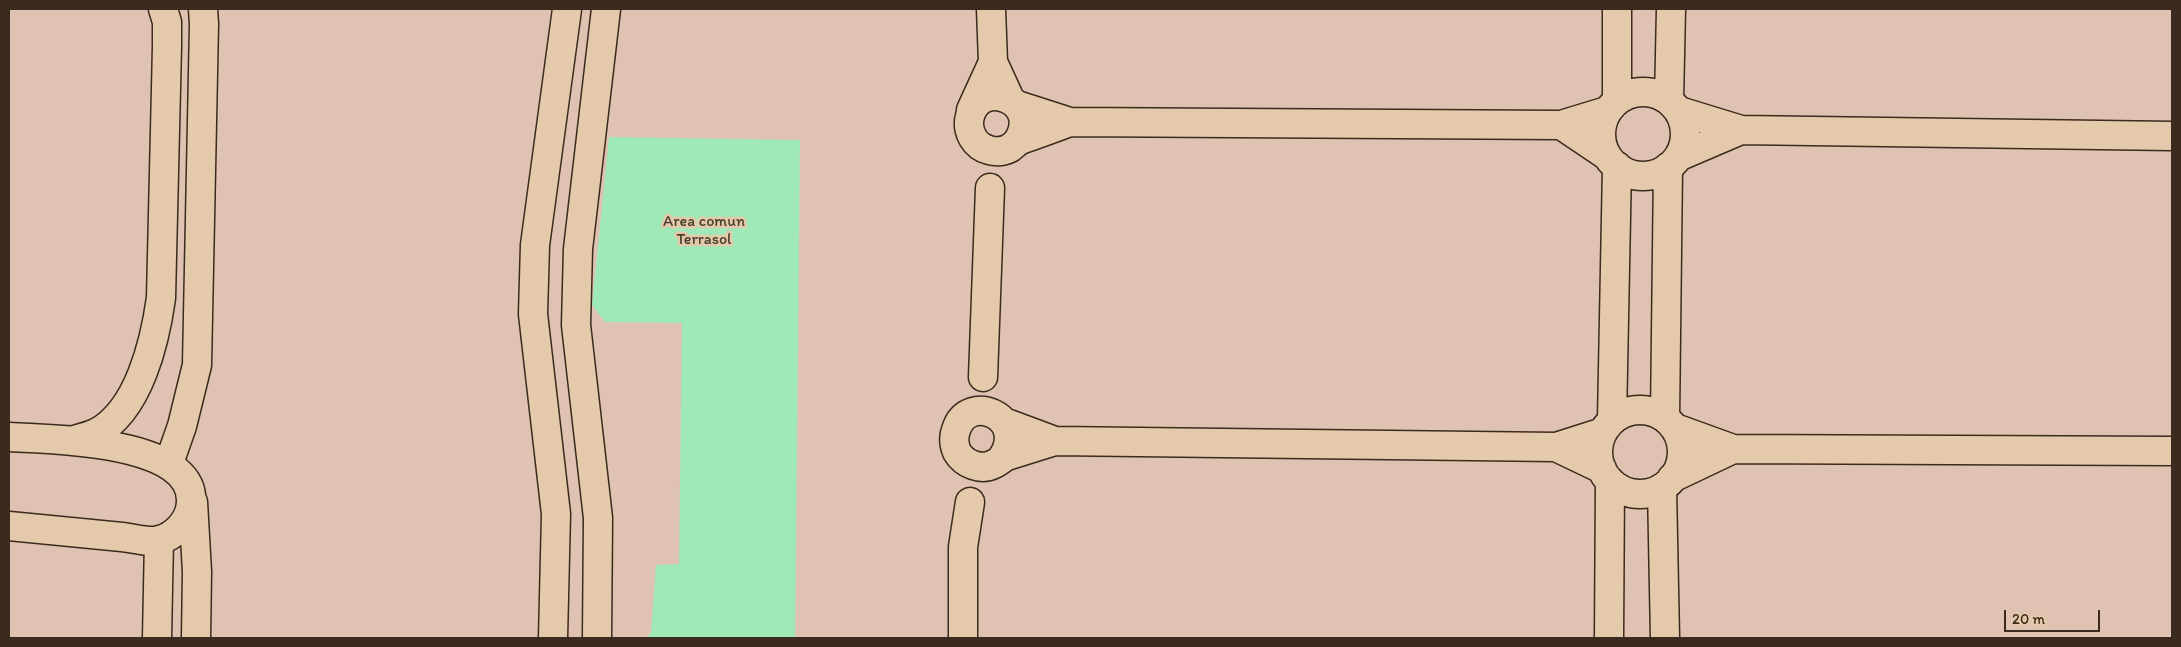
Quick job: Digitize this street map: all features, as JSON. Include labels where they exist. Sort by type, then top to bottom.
[{"type":"street","points":[[74,440],[96,432],[121,411],[147,363],[156,334],[161,298],[168,46],[167,22],[163,9]]},
{"type":"street","points":[[169,463],[182,426],[197,365],[203,9]]},
{"type":"street","points":[[553,638],[556,514],[533,314],[535,245],[567,9]]},
{"type":"street","points":[[597,638],[598,518],[576,325],[578,249],[606,9]]},
{"type":"street","points":[[991,9],[993,62],[971,124],[990,188],[983,377],[957,437],[968,463],[984,467],[1055,441],[1556,447],[1607,426],[1624,413],[1638,410],[1652,411],[1670,423],[1733,449],[2172,451]]},
{"type":"street","points":[[1609,638],[1606,475],[1598,455],[1599,443],[1607,426],[1612,161],[1601,137],[1602,123],[1612,106],[1617,9]]},
{"type":"street","points":[[1665,638],[1667,483],[1679,465],[1682,451],[1670,423],[1673,162],[1683,145],[1685,133],[1674,106],[1671,9]]},
{"type":"street","points":[[990,188],[1014,144],[1023,133],[1024,123],[1022,114],[993,62]]},
{"type":"street","points":[[1070,122],[992,151],[977,144],[971,124],[983,98],[991,96],[1070,122],[1560,125],[1612,106],[1629,94],[1643,92],[1657,94],[1674,106],[1741,130],[2172,136]]},
{"type":"street","points":[[1560,125],[1629,173],[1642,175],[1656,174],[1673,162],[1741,130]]},
{"type":"street","points":[[970,502],[1010,441],[1009,431],[1001,419],[983,377]]},
{"type":"street","points":[[963,638],[963,547],[970,502],[957,437],[963,418],[979,411],[1055,441]]},
{"type":"street","points":[[9,437],[74,440],[118,448],[169,463],[180,474],[192,499],[197,572],[196,638]]},
{"type":"street","points":[[1556,447],[1606,475],[1621,489],[1634,494],[1649,493],[1733,449]]},
{"type":"street","points":[[9,526],[159,540],[180,527],[188,517],[192,499]]},
{"type":"street","points":[[157,638],[159,540]]},
{"type":"green space","name":"Area comun Terrasol","points":[[609,137],[800,140],[795,638],[647,638],[651,632],[656,565],[679,564],[682,323],[605,322],[592,305]]}]
